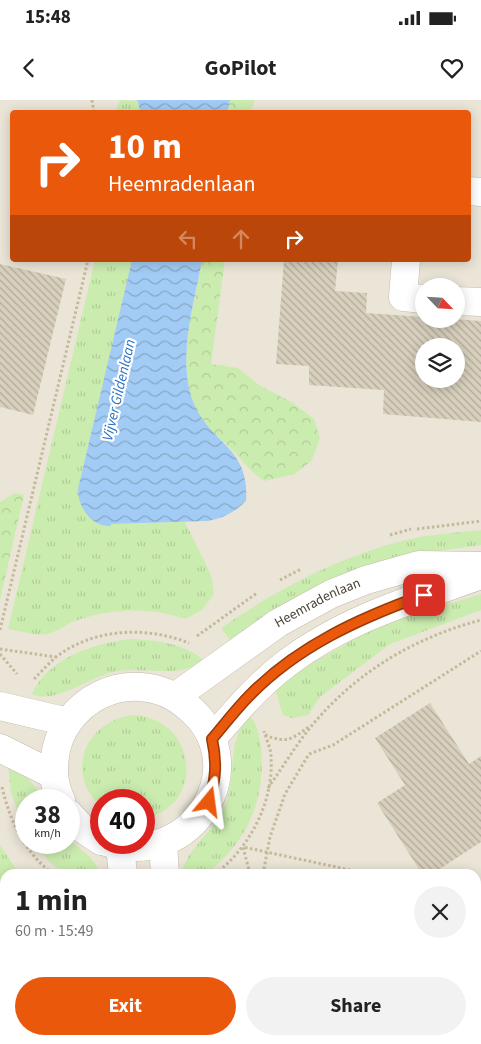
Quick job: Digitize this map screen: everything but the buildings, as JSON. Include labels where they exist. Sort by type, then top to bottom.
[{"type":"street","points":[[406,262],[403,297],[415,298]]},
{"type":"street","points":[[465,301],[481,302]]},
{"type":"street","name":"Heemradenlaan","points":[[176,696],[278,622],[331,594],[419,565],[481,566]]},
{"type":"street","points":[[212,739],[259,686],[286,663],[319,641],[372,614],[481,575]]},
{"type":"street","points":[[58,787],[56,747],[68,722],[84,704],[105,692],[129,686],[153,688],[176,696],[198,714],[212,739],[216,760],[216,781],[209,802],[198,819],[182,834],[163,844],[155,846]]},
{"type":"street","points":[[0,706],[68,722]]},
{"type":"street","points":[[0,748],[58,787]]},
{"type":"street","points":[[163,844],[165,869]]},
{"type":"street","points":[[113,854],[120,869]]},
{"type":"path","points":[[0,630],[88,262]]},
{"type":"path","points":[[221,869],[243,847],[261,814],[268,789],[313,724],[350,686],[380,664],[426,639],[481,620]]},
{"type":"path","points":[[0,649],[56,657],[32,680]]},
{"type":"path","points":[[265,869],[270,837],[285,794],[308,754],[333,745],[481,651]]},
{"type":"path","points":[[0,654],[21,680]]},
{"type":"path","points":[[265,735],[279,741],[293,738],[313,724]]},
{"type":"path","points":[[243,847],[346,869]]},
{"type":"path","points":[[243,847],[249,869]]},
{"type":"shaded area","points":[[0,100],[481,100],[481,869],[0,869]]},
{"type":"green space","points":[[120,100],[138,101],[140,110],[116,110]]},
{"type":"green space","points":[[230,100],[255,100],[251,110],[228,110]]},
{"type":"green space","points":[[95,262],[132,262],[78,495],[90,516],[104,526],[111,526],[111,524],[185,522],[211,575],[214,594],[203,609],[186,619],[158,612],[117,611],[72,622],[47,634],[33,634],[8,629]]},
{"type":"green space","points":[[202,262],[225,262],[211,364],[238,368],[259,385],[293,403],[314,419],[320,438],[312,460],[295,474],[264,481],[249,468],[200,416],[192,398],[187,379],[187,339]]},
{"type":"green space","points":[[15,493],[24,495],[0,600],[0,502]]},
{"type":"green space","points":[[481,530],[481,545],[410,555],[307,592],[270,612],[230,640],[221,628],[264,600],[309,576],[356,555],[415,538]]},
{"type":"green space","points":[[481,594],[481,610],[390,644],[321,696],[308,715],[291,718],[283,715],[275,689],[295,673],[381,624]]},
{"type":"green space","points":[[132,639],[151,640],[180,647],[197,655],[204,661],[194,667],[183,670],[124,670],[113,672],[50,696],[32,694],[40,681],[61,661],[89,648]]},
{"type":"green space","points":[[134,715],[155,720],[171,731],[182,746],[186,764],[185,782],[178,798],[164,811],[155,814],[155,789],[90,789],[90,794],[89,793],[83,778],[82,764],[86,750],[93,737],[103,727],[117,719]]},
{"type":"green space","points":[[250,716],[255,723],[261,748],[262,763],[259,793],[250,820],[235,845],[212,869],[183,869],[196,846],[222,813],[229,793],[235,745],[243,724]]},
{"type":"green space","points":[[8,765],[19,771],[37,789],[15,789],[15,803],[11,793]]},
{"type":"green space","points":[[0,845],[16,869],[0,869]]},
{"type":"green space","points":[[80,848],[91,858],[99,869],[58,869],[43,854],[80,854]]},
{"type":"water","points":[[134,100],[230,100],[228,110],[140,110],[138,101]]},
{"type":"water","name":"Vijver Gildenlaan","points":[[132,262],[202,262],[188,332],[187,369],[189,387],[194,404],[202,418],[236,457],[242,469],[246,483],[246,501],[228,514],[208,521],[111,524],[111,526],[98,523],[87,515],[80,503],[78,489]]},
{"type":"route","points":[[209,802],[216,781],[216,760],[212,739],[249,696],[286,663],[336,631],[389,607],[424,595]]}]
